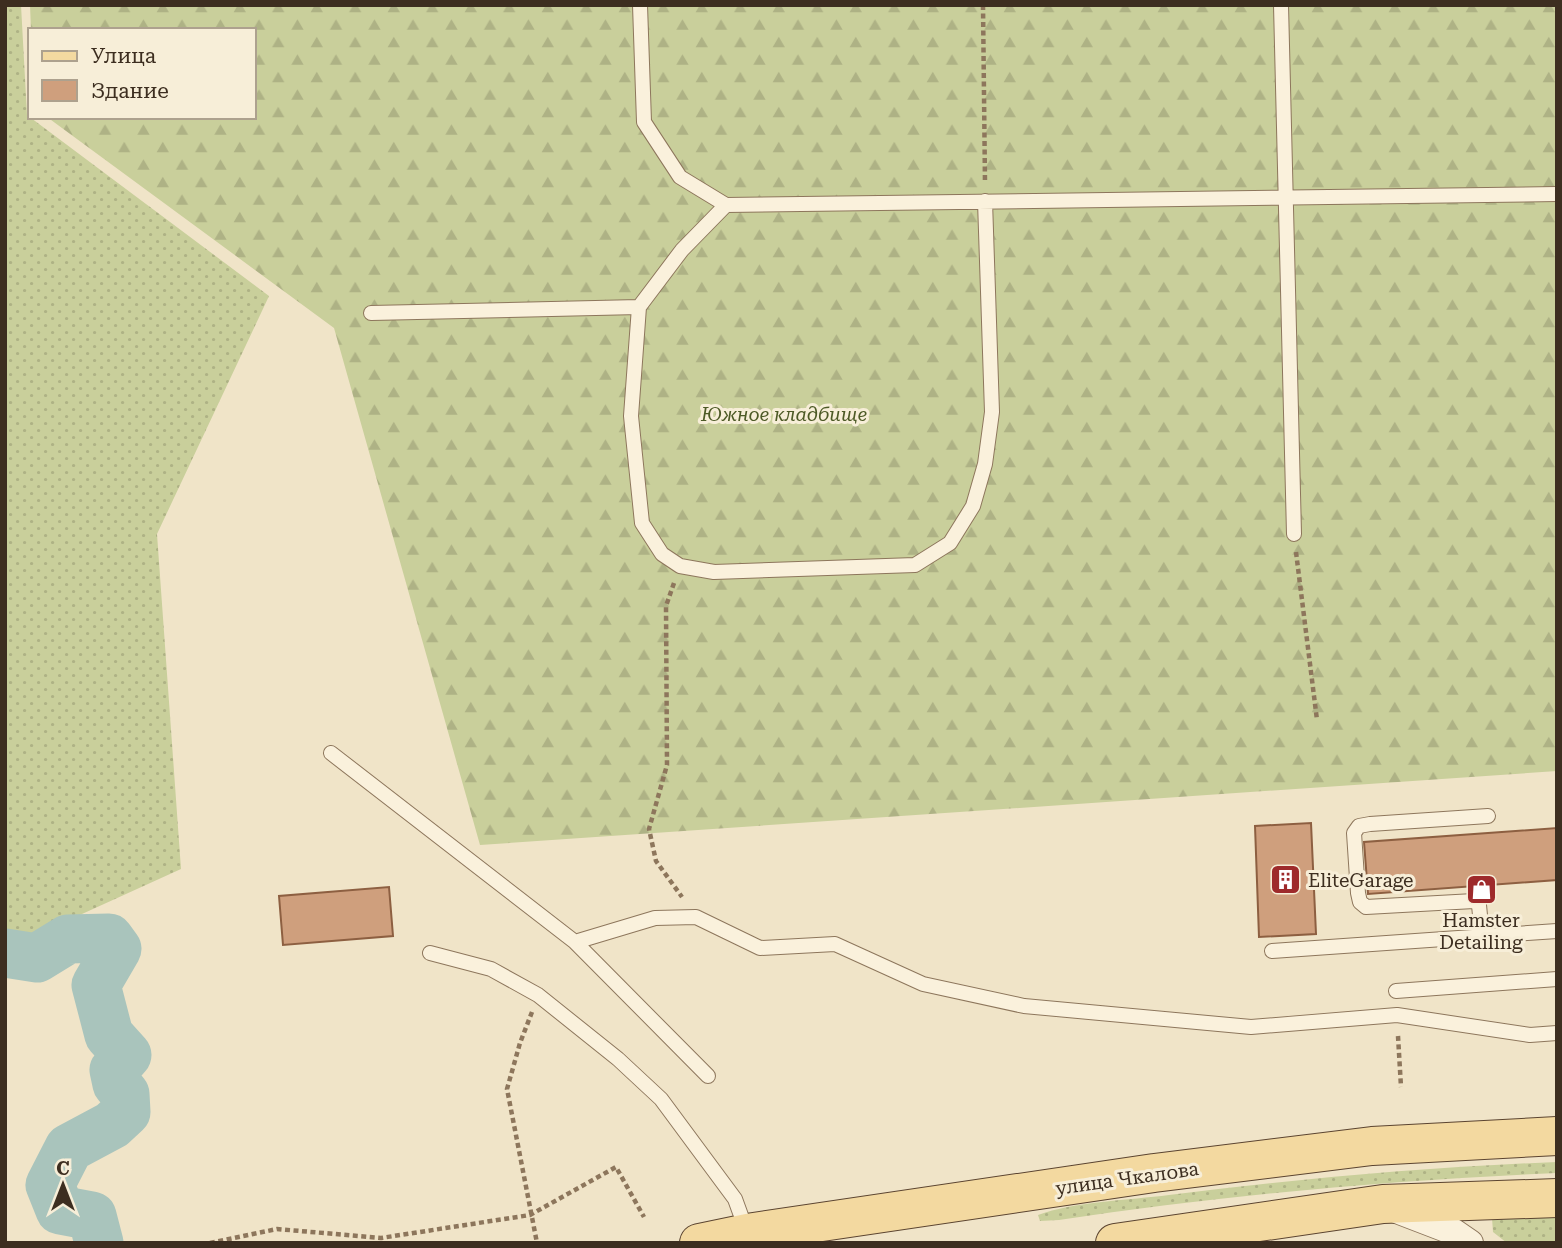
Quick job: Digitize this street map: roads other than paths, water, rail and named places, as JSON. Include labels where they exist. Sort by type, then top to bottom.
[{"type":"main road","name":"улица Чкалова","points":[[699,1243],[747,1233],[1154,1173],[1372,1146],[1557,1136]]},
{"type":"main road","points":[[1115,1243],[1383,1204],[1557,1198]]},
{"type":"street","points":[[1383,1204],[1454,1232],[1470,1243]]},
{"type":"lane","points":[[640,5],[644,122],[680,177],[726,205],[1557,194]]},
{"type":"lane","points":[[1282,5],[1294,534]]},
{"type":"lane","points":[[726,205],[682,250],[639,307],[631,416],[642,523],[662,554],[680,566],[713,572],[915,565],[950,543],[972,506],[985,464],[992,412],[985,201]]},
{"type":"lane","points":[[371,313],[639,307]]},
{"type":"lane","points":[[331,753],[575,942],[708,1076]]},
{"type":"lane","points":[[1482,936],[1479,905],[1474,901],[1366,907],[1360,902],[1358,893],[1354,833],[1359,826],[1370,824],[1488,816]]},
{"type":"lane","points":[[575,942],[655,918],[696,917],[760,948],[835,944],[923,984],[1024,1006],[1251,1027],[1397,1015],[1530,1035],[1557,1033]]},
{"type":"lane","points":[[1272,951],[1557,931]]},
{"type":"lane","points":[[430,953],[491,969],[538,995],[618,1059],[661,1099],[735,1199],[747,1233]]},
{"type":"lane","points":[[1396,991],[1557,979]]},
{"type":"waterway","points":[[5,953],[37,958],[68,939],[109,938],[117,949],[96,985],[109,1035],[127,1055],[114,1070],[117,1084],[125,1094],[126,1112],[112,1125],[69,1148],[50,1185],[60,1210],[92,1216],[99,1243]]},
{"type":"place","name":"EliteGarage","points":[[1285,880]]},
{"type":"place","name":"Hamster Detailing","points":[[1481,889]]},
{"type":"park label","name":"Южное кладбище","points":[[784,414]]}]
